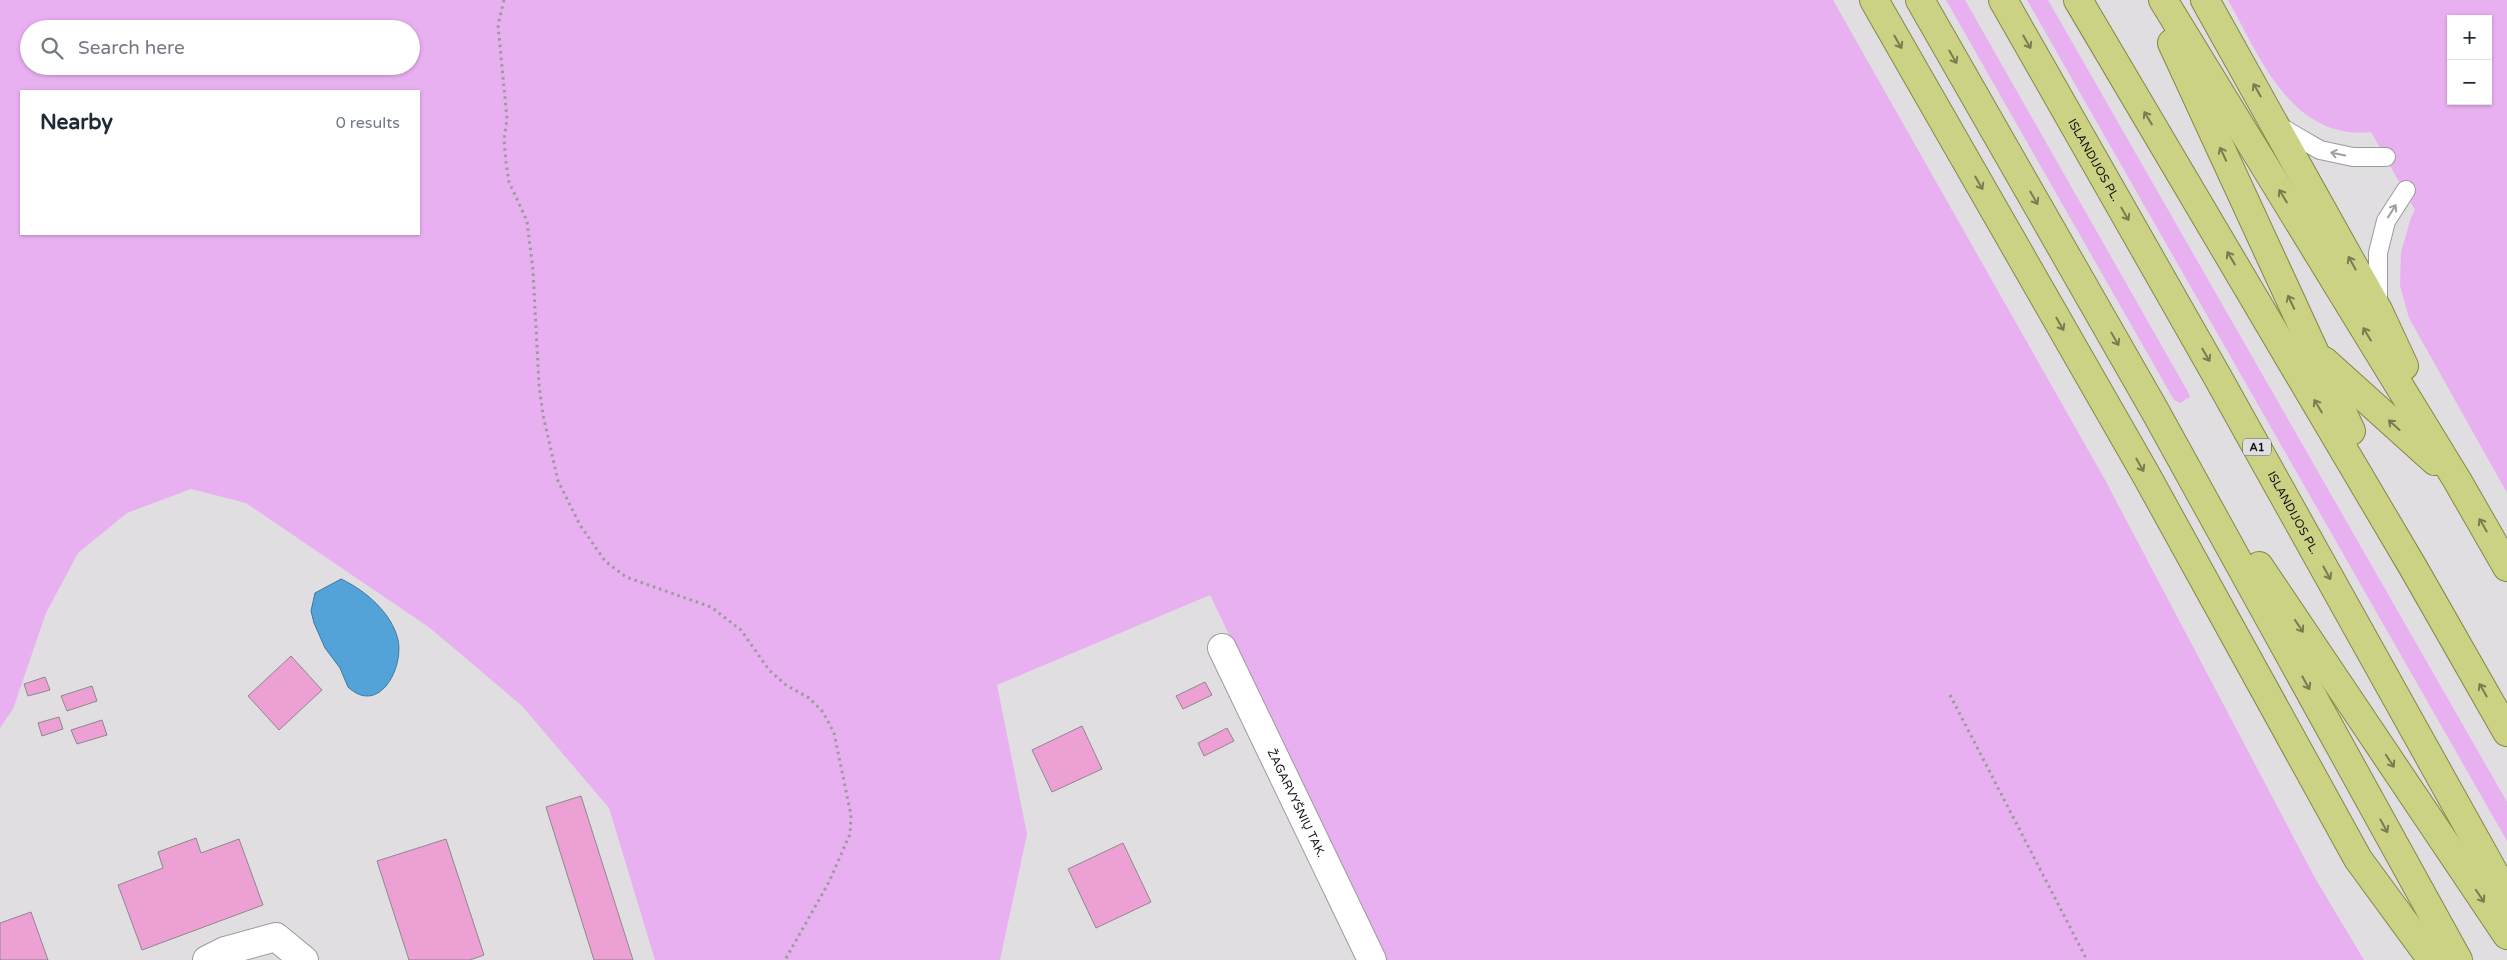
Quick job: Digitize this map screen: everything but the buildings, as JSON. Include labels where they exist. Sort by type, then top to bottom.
[{"type":"highway","points":[[1874,0],[2145,473],[2358,858],[2432,960]]},
{"type":"highway","points":[[1920,0],[2156,411],[2458,960]]},
{"type":"highway","name":"ISLANDIJOS PL.","points":[[2003,0],[2218,376],[2507,896]]},
{"type":"highway","points":[[2078,0],[2414,569],[2507,732]]},
{"type":"highway","points":[[2152,0],[2414,569]]},
{"type":"highway","points":[[2163,0],[2457,480],[2507,567]]},
{"type":"highway","points":[[2205,0],[2378,310],[2457,480]]},
{"type":"highway","points":[[2256,300],[2457,480]]},
{"type":"highway","points":[[2156,411],[2507,935]]},
{"type":"street","name":"ŽAGARVYŠNIŲ TAK.","points":[[1222,648],[1372,960]]},
{"type":"street","points":[[207,960],[225,951],[276,937],[304,960]]},
{"type":"lane","points":[[2276,125],[2320,150],[2353,157],[2386,157]]},
{"type":"lane","points":[[2378,310],[2378,253],[2386,221],[2406,190]]},
{"type":"path","points":[[504,0],[498,25],[506,92],[506,162],[509,182],[527,222],[533,270],[539,384],[543,415],[558,480],[580,525],[605,561],[626,578],[711,607],[741,630],[769,670],[786,685],[809,698],[823,712],[834,733],[852,815],[850,834],[829,882],[785,960]]},
{"type":"path","points":[[1950,695],[2087,960]]},
{"type":"shaded area","points":[[0,0],[1833,0],[2104,478],[2315,878],[2364,960],[1386,960],[1210,595],[997,685],[1027,834],[1000,960],[655,960],[609,808],[522,706],[430,628],[246,503],[191,489],[127,513],[78,553],[46,613],[13,709],[0,728]]},
{"type":"shaded area","points":[[1946,0],[1965,0],[2188,392],[2190,397],[2180,403],[2174,400]]},
{"type":"shaded area","points":[[2027,0],[2048,0],[2507,802],[2507,841]]},
{"type":"shaded area","points":[[2228,0],[2507,0],[2507,493],[2409,318],[2400,286],[2401,252],[2415,210],[2371,132],[2343,131],[2319,123],[2299,109],[2266,69]]},
{"type":"water","points":[[341,579],[359,589],[384,612],[395,630],[398,640],[399,651],[393,675],[387,685],[379,692],[370,696],[359,694],[348,687],[340,668],[325,648],[311,611],[315,593]]}]
